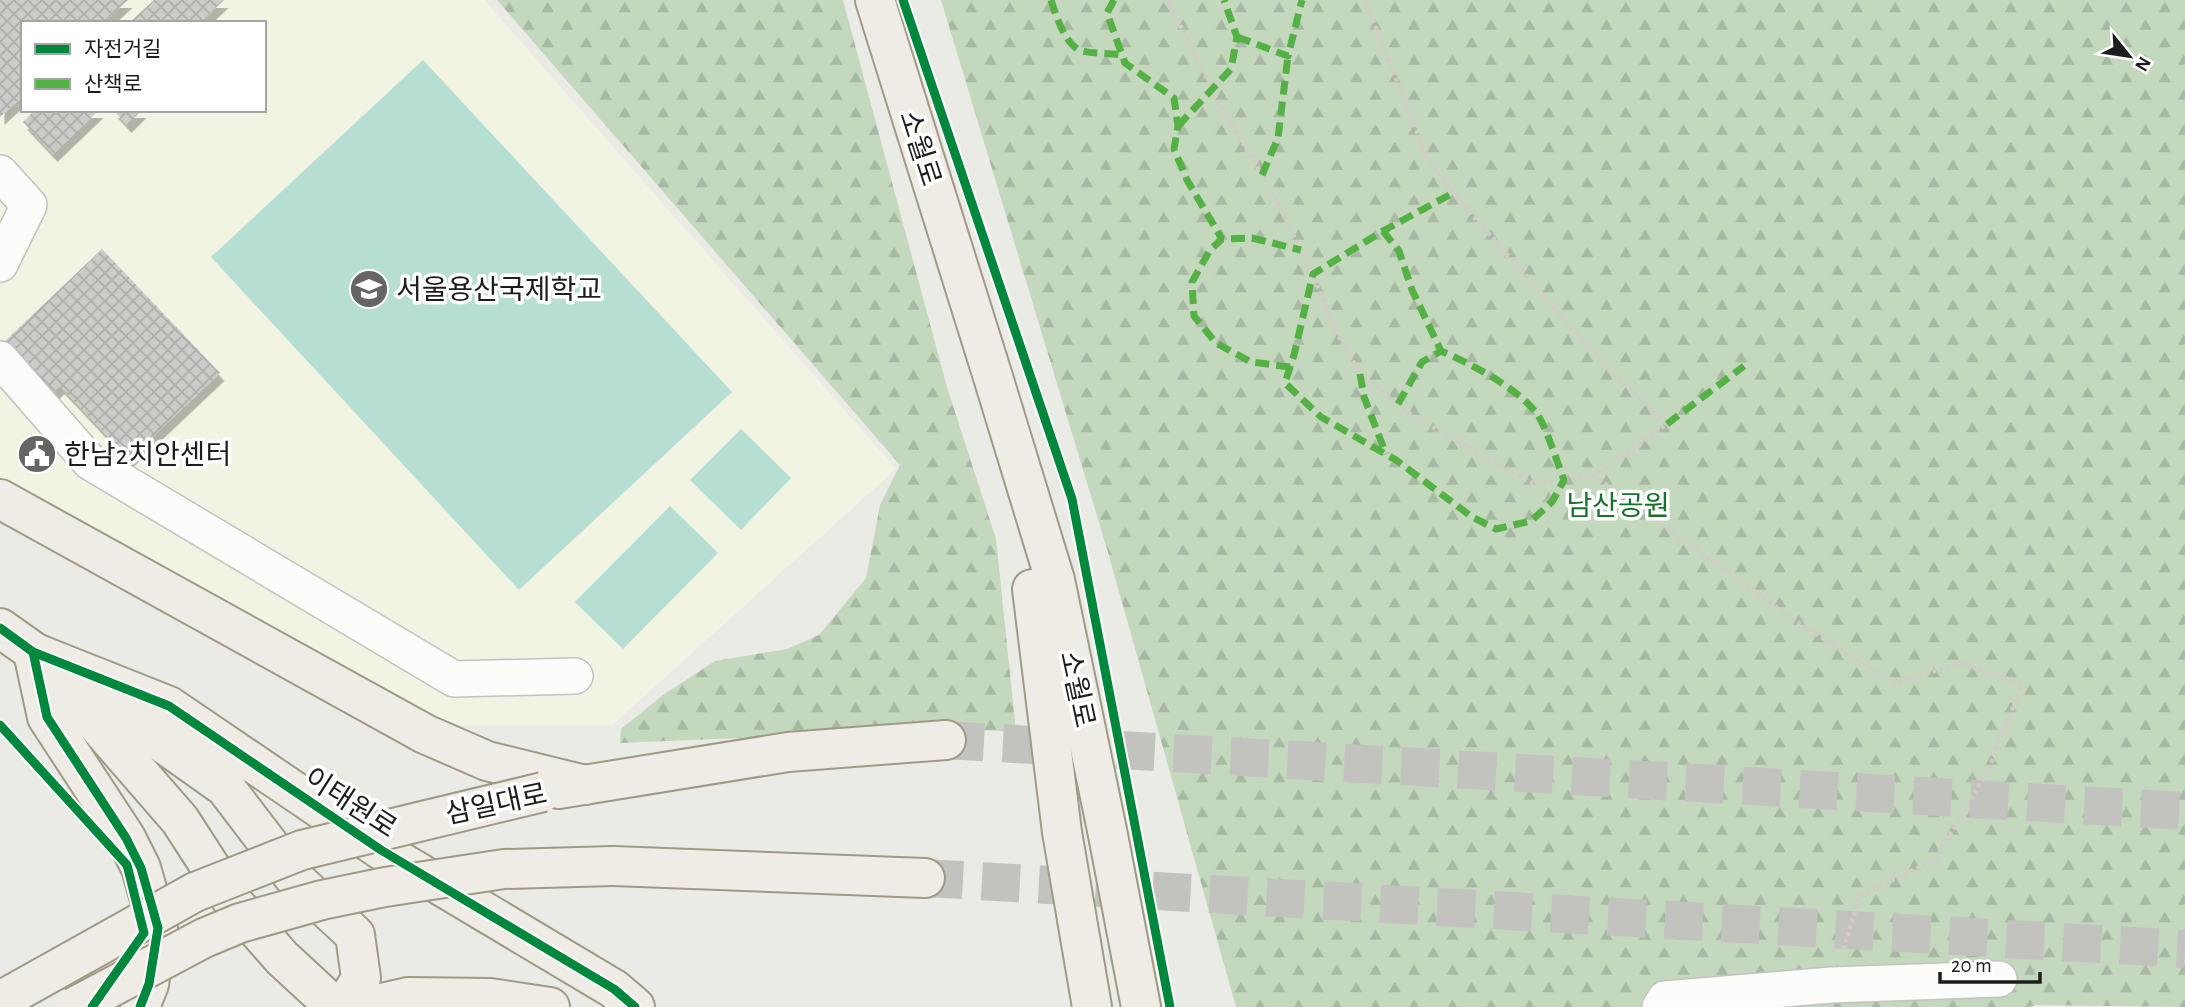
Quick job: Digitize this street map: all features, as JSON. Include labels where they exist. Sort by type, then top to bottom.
[{"type":"main road","name":"소월로","points":[[875,0],[1055,580],[1141,1007]]},
{"type":"main road","name":"소월로","points":[[993,377],[1037,619],[1062,832],[1093,1007]]},
{"type":"main road","points":[[0,499],[425,734],[487,761],[585,785]]},
{"type":"main road","name":"이태원로","points":[[0,628],[225,787],[296,880],[355,935],[361,978],[344,1007]]},
{"type":"main road","points":[[33,652],[47,717],[126,838],[141,868],[158,928],[149,984],[140,1007]]},
{"type":"main road","name":"이태원로","points":[[33,652],[180,820],[233,902],[282,958],[335,1007]]},
{"type":"main road","name":"이태원로","points":[[33,652],[169,706],[381,850],[603,982],[635,1007]]},
{"type":"main road","name":"삼일대로","points":[[0,1001],[195,892],[290,855],[452,812],[543,792],[788,752],[946,740]]},
{"type":"main road","points":[[180,820],[204,823],[217,812],[225,787]]},
{"type":"main road","points":[[74,1007],[204,938],[240,923],[322,900],[385,887],[503,869],[613,866],[925,878]]},
{"type":"main road","points":[[364,1007],[408,997],[490,998],[550,1007]]},
{"type":"street","points":[[0,173],[29,205],[0,264]]},
{"type":"street","points":[[0,359],[90,462],[454,679],[575,676]]},
{"type":"street","points":[[1660,1007],[1665,999],[1832,985],[1999,979]]},
{"type":"path","points":[[1168,0],[1218,102],[1272,192],[1313,274],[1335,330],[1360,374],[1410,414],[1534,484],[1593,475],[1667,424],[1606,367],[1453,193],[1427,158],[1365,0]]},
{"type":"path","points":[[1593,475],[1797,622],[1895,683],[1961,663],[2022,684],[1989,768],[1935,860],[1860,895],[1832,985]]},
{"type":"shaded area","name":"서울용산국제학교","points":[[0,0],[484,0],[896,469],[612,725],[435,725],[0,478]]},
{"type":"green space","points":[[497,0],[843,0],[947,387],[996,539],[1016,732],[963,729],[620,743],[621,729],[663,695],[715,661],[787,649],[819,635],[866,578],[880,505],[900,465]]},
{"type":"green space","name":"남산공원","points":[[941,0],[2185,0],[2185,1007],[1236,1007],[1107,549]]},
{"type":"green space","points":[[423,60],[732,392],[519,590],[211,257]]},
{"type":"green space","points":[[741,429],[791,478],[741,530],[690,480]]},
{"type":"green space","points":[[670,506],[718,553],[623,649],[575,602]]},
{"type":"building","points":[[0,0],[128,0],[105,21],[21,21],[21,98],[0,117]]},
{"type":"building","points":[[154,0],[224,0],[202,21],[131,21]]},
{"type":"building","points":[[33,112],[97,112],[53,154],[23,122]]},
{"type":"building","points":[[115,112],[140,112],[127,125]]},
{"type":"building","points":[[102,249],[220,373],[129,459],[60,386],[42,404],[4,342]]},
{"type":"tunnel","points":[[946,740],[2185,811]]},
{"type":"tunnel","points":[[925,878],[2185,949]]},
{"type":"marked path","points":[[1051,0],[1062,29],[1076,48],[1087,52],[1121,55]]},
{"type":"marked path","points":[[1114,0],[1107,13],[1125,63],[1174,98],[1178,126],[1174,149],[1187,180],[1222,239]]},
{"type":"marked path","points":[[1178,126],[1231,69],[1237,37],[1224,0]]},
{"type":"marked path","points":[[1237,37],[1288,56],[1302,0]]},
{"type":"marked path","points":[[1262,175],[1278,138],[1288,56]]},
{"type":"marked path","points":[[1398,404],[1422,362],[1441,351],[1453,356],[1493,378],[1529,404],[1544,427],[1564,480],[1552,502],[1531,521],[1496,529],[1472,517],[1396,460],[1321,417],[1285,383],[1313,274],[1383,231],[1453,193]]},
{"type":"marked path","points":[[1383,231],[1399,251],[1412,290],[1441,351]]},
{"type":"marked path","points":[[1290,367],[1251,362],[1216,343],[1194,316],[1192,282],[1210,250],[1222,239],[1252,238],[1301,250]]},
{"type":"marked path","points":[[1667,424],[1744,366]]},
{"type":"marked path","points":[[1360,374],[1364,397],[1386,454]]},
{"type":"cycle path","points":[[903,0],[1072,499],[1170,1007]]},
{"type":"cycle path","points":[[0,628],[33,652],[169,706],[381,850],[614,989],[635,1007]]},
{"type":"cycle path","points":[[33,652],[47,717],[126,838],[141,868],[158,928],[149,984],[140,1007]]},
{"type":"cycle path","points":[[0,725],[127,865],[144,933],[92,1007]]},
{"type":"place","name":"서울용산국제학교","points":[[369,289]]},
{"type":"place","name":"한남2치안센터","points":[[37,454]]}]
